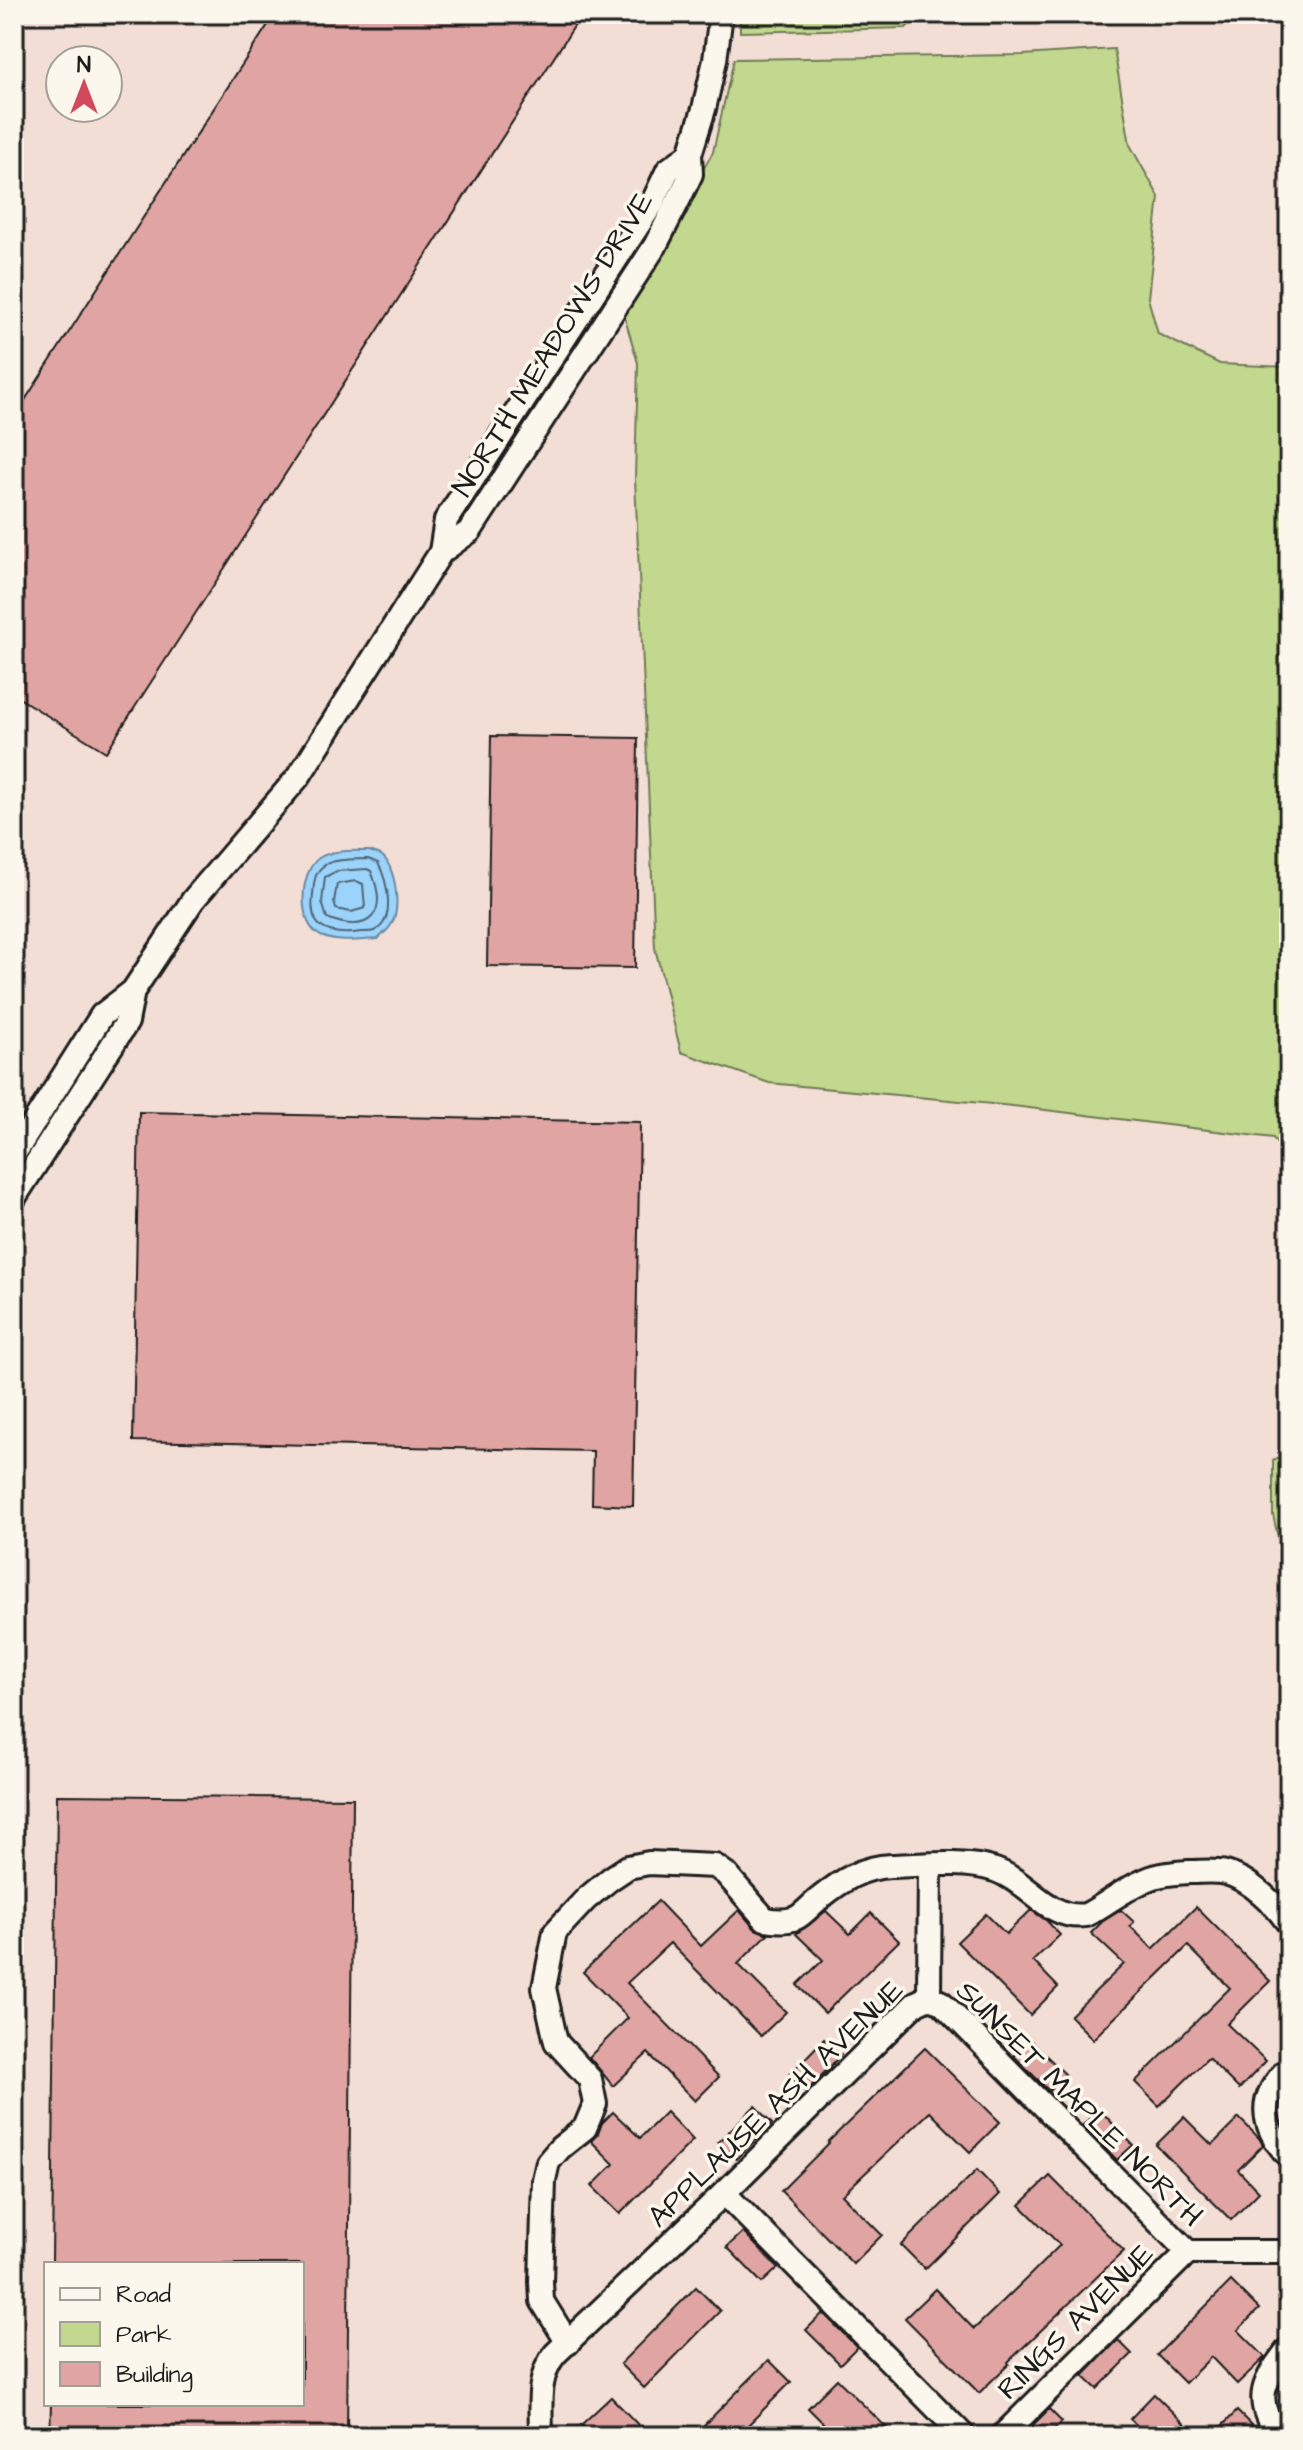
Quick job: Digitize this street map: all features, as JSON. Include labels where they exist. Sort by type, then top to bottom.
[{"type":"street","name":"NORTH MEADOWS DRIVE","points":[[14,1154],[102,1015],[133,991],[193,900],[299,776],[441,552],[470,531],[655,246],[691,174],[690,154],[715,60],[721,14]]},
{"type":"street","name":"NORTH MEADOWS DRIVE","points":[[14,1198],[127,1022],[133,991]]},
{"type":"street","points":[[568,2343],[542,2301],[544,2180],[548,2162],[585,2128],[595,2104],[590,2079],[556,2042],[544,1988],[555,1932],[586,1899],[628,1867],[649,1863],[715,1866],[726,1874],[765,1919],[782,1921],[797,1917],[823,1895],[862,1870],[887,1866],[972,1865],[996,1870],[1064,1915],[1075,1917],[1106,1905],[1148,1879],[1172,1873],[1210,1871],[1226,1873],[1257,1890],[1289,1924]]},
{"type":"street","name":"APPLAUSE ASH AVENUE","points":[[541,2436],[545,2367],[916,2003],[929,1997],[930,1865]]},
{"type":"street","name":"SUNSET MAPLE NORTH","points":[[929,1997],[942,2003],[1188,2252]]},
{"type":"street","points":[[1289,2068],[1268,2094],[1265,2106],[1266,2119],[1276,2143],[1289,2157]]},
{"type":"street","points":[[724,2193],[964,2436]]},
{"type":"street","name":"RINGS AVENUE","points":[[1002,2436],[1188,2252],[1289,2252]]},
{"type":"street","points":[[1279,2436],[1267,2421],[1261,2396],[1270,2372],[1289,2348]]},
{"type":"green space","points":[[740,14],[919,14],[906,28],[740,32]]},
{"type":"green space","points":[[1114,49],[1130,145],[1159,197],[1148,298],[1158,334],[1220,364],[1289,367],[1289,1161],[1273,1138],[1013,1106],[769,1083],[681,1052],[655,948],[635,479],[638,363],[623,312],[713,152],[734,59],[1022,55]]},
{"type":"green space","points":[[1289,1454],[1289,1586],[1273,1515],[1273,1460]]},
{"type":"water","points":[[369,851],[384,858],[392,874],[396,911],[391,925],[378,939],[342,941],[321,936],[313,930],[305,910],[305,886],[312,865],[330,853]]},
{"type":"building","points":[[275,14],[582,14],[106,752],[14,695],[14,417]]},
{"type":"building","points":[[491,736],[638,738],[635,968],[487,966]]},
{"type":"building","points":[[139,1112],[640,1122],[633,1506],[592,1504],[593,1451],[133,1441]]},
{"type":"building","points":[[57,1795],[353,1798],[347,2436],[50,2436],[51,2406],[304,2406],[304,2262],[52,2262]]},
{"type":"building","points":[[658,1901],[701,1946],[739,1910],[755,1929],[768,1934],[738,1964],[786,2012],[761,2036],[670,1943],[627,1983],[719,2077],[695,2101],[648,2053],[613,2086],[589,2057],[628,2018],[583,1972]]},
{"type":"building","points":[[1196,1907],[1270,1981],[1227,2024],[1266,2061],[1239,2089],[1208,2058],[1159,2106],[1135,2082],[1230,1988],[1188,1946],[1093,2039],[1070,2016],[1124,1964],[1091,1933],[1102,1922],[1121,1910],[1134,1922],[1130,1926],[1153,1949]]},
{"type":"building","points":[[1031,1910],[1060,1935],[1033,1961],[1058,1987],[1030,2015],[957,1942],[986,1914],[1006,1934]]},
{"type":"building","points":[[826,1911],[850,1934],[871,1913],[899,1941],[825,2013],[797,1985],[823,1960],[796,1934]]},
{"type":"building","points":[[824,2039],[841,2055],[806,2092],[789,2075]]},
{"type":"building","points":[[1030,2040],[1065,2074],[1049,2091],[1014,2056]]},
{"type":"building","points":[[925,2048],[1000,2122],[970,2152],[930,2112],[842,2195],[882,2235],[853,2264],[781,2191]]},
{"type":"building","points":[[755,2106],[772,2124],[736,2159],[718,2142]]},
{"type":"building","points":[[1099,2109],[1133,2145],[1117,2160],[1083,2125]]},
{"type":"building","points":[[613,2112],[640,2138],[666,2112],[693,2140],[620,2214],[592,2186],[614,2164],[591,2141]]},
{"type":"building","points":[[1184,2117],[1212,2145],[1239,2118],[1263,2145],[1238,2170],[1259,2192],[1231,2220],[1156,2145]]},
{"type":"building","points":[[977,2170],[1000,2194],[925,2269],[901,2245]]},
{"type":"building","points":[[1050,2176],[1124,2251],[979,2393],[905,2318],[935,2289],[974,2329],[1027,2278],[1060,2245],[1020,2205]]},
{"type":"building","points":[[743,2232],[778,2268],[762,2283],[727,2247]]},
{"type":"building","points":[[1231,2281],[1259,2309],[1238,2330],[1265,2357],[1237,2384],[1211,2357],[1185,2383],[1157,2355]]},
{"type":"building","points":[[696,2287],[720,2311],[644,2388],[620,2364]]},
{"type":"building","points":[[823,2313],[857,2347],[840,2364],[806,2330]]},
{"type":"building","points":[[1118,2340],[1132,2354],[1097,2389],[1083,2376]]},
{"type":"building","points":[[769,2360],[791,2382],[737,2436],[693,2436]]},
{"type":"building","points":[[837,2379],[895,2436],[836,2436],[808,2408]]},
{"type":"building","points":[[1154,2394],[1197,2436],[1148,2436],[1130,2419]]},
{"type":"building","points":[[611,2397],[649,2436],[592,2436],[581,2425]]},
{"type":"building","points":[[1049,2409],[1062,2422],[1048,2436],[1022,2436]]},
{"type":"building","points":[[1237,2411],[1262,2436],[1212,2436]]}]
